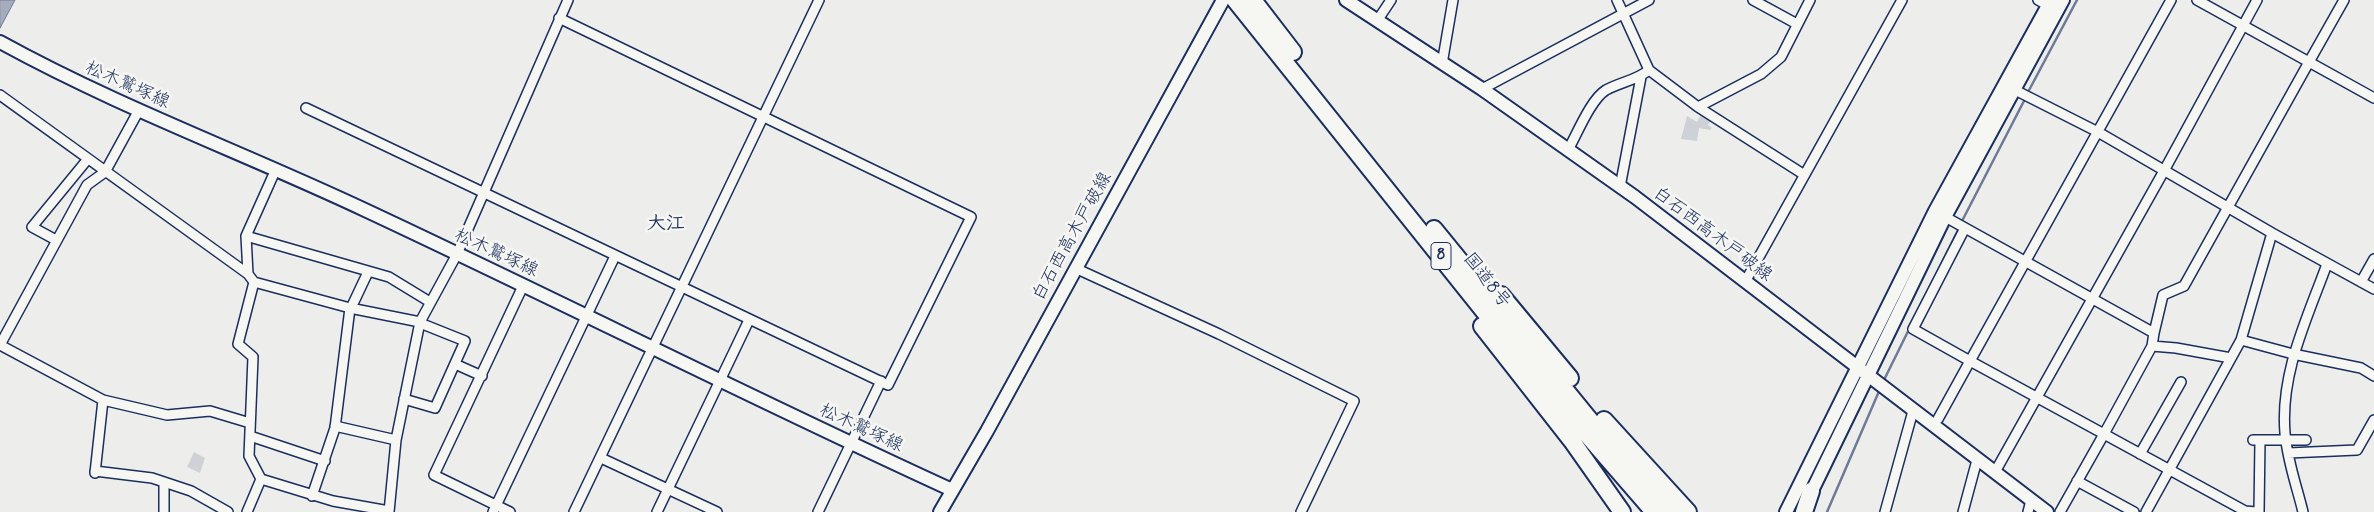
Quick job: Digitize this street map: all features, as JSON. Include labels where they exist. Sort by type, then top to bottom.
[{"type":"highway","name":"国道8号","points":[[1235,0],[1531,370],[1658,509]]},
{"type":"highway","name":"国道8号","points":[[1253,0],[1658,509]]},
{"type":"highway","points":[[1412,219],[1461,297],[1572,441],[1622,512]]},
{"type":"highway","points":[[1443,240],[1485,277],[1613,431],[1688,512]]},
{"type":"highway","points":[[1803,512],[1811,492]]},
{"type":"main road","name":"白石西高木戸破線","points":[[952,490],[987,431],[1222,0]]},
{"type":"main road","name":"白石西高木戸破線","points":[[1346,0],[1482,89],[1620,187],[1995,472],[2030,506],[2047,512]]},
{"type":"main road","points":[[1786,512],[1857,366],[2009,87],[2052,3]]},
{"type":"main road","name":"松木鷲塚線","points":[[1,46],[139,110],[276,169],[652,346],[850,444],[952,490]]},
{"type":"main road","points":[[1811,492],[1868,375],[1940,214]]},
{"type":"main road","points":[[940,512],[952,490]]},
{"type":"street","points":[[276,169],[246,236],[251,278],[238,344],[253,357],[249,456],[261,478],[312,496],[389,511],[396,440],[420,323],[457,254],[482,193],[568,0]]},
{"type":"street","points":[[574,512],[819,0]]},
{"type":"street","points":[[1377,21],[1391,0]]},
{"type":"street","points":[[1442,64],[1453,0]]},
{"type":"street","points":[[1616,0],[1624,13],[1649,70],[1698,107],[1803,174]]},
{"type":"street","points":[[1482,89],[1649,0]]},
{"type":"street","points":[[1753,0],[1797,24]]},
{"type":"street","points":[[1698,107],[1761,74],[1781,56],[1810,0]]},
{"type":"street","points":[[1745,282],[1803,174],[1902,0]]},
{"type":"street","points":[[1938,419],[2171,0]]},
{"type":"street","points":[[2198,0],[2374,98]]},
{"type":"street","points":[[1995,472],[2165,169],[2257,0]]},
{"type":"street","points":[[2060,512],[2152,346],[2162,295],[2184,286],[2344,0]]},
{"type":"street","points":[[306,108],[888,385],[971,217],[559,18]]},
{"type":"street","points":[[1568,150],[1597,99],[1604,91],[1624,81],[1641,77],[1649,70]]},
{"type":"street","points":[[1620,187],[1641,77]]},
{"type":"street","points":[[2009,87],[2098,132],[2165,169],[2272,233],[2374,289]]},
{"type":"street","points":[[0,95],[251,278],[350,308],[420,323],[465,341],[435,408],[404,399]]},
{"type":"street","points":[[139,110],[105,172],[87,185],[0,345],[103,400],[167,414],[210,411],[250,423]]},
{"type":"street","points":[[56,240],[32,227],[87,160]]},
{"type":"street","points":[[1940,214],[2154,333]]},
{"type":"street","points":[[1965,228],[1914,330],[2169,470],[2234,509],[2257,512],[2257,440],[2286,442],[2306,440]]},
{"type":"street","points":[[2146,512],[2241,340],[2272,233]]},
{"type":"street","points":[[246,236],[389,277],[430,302]]},
{"type":"street","points":[[495,509],[615,256]]},
{"type":"street","points":[[2361,282],[2374,259]]},
{"type":"street","points":[[2304,512],[2286,442],[2286,385],[2293,354],[2327,264]]},
{"type":"street","points":[[1076,268],[1219,334],[1354,401],[1302,512]]},
{"type":"street","points":[[312,496],[335,426],[350,308],[368,272]]},
{"type":"street","points":[[510,512],[495,509],[434,475],[482,376],[522,286]]},
{"type":"street","points":[[658,512],[749,320]]},
{"type":"street","points":[[2241,340],[2293,354],[2361,368],[2374,376]]},
{"type":"street","points":[[2152,346],[2176,348],[2231,358]]},
{"type":"street","points":[[455,364],[482,376]]},
{"type":"street","points":[[818,512],[880,381]]},
{"type":"street","points":[[2140,454],[2181,382]]},
{"type":"street","points":[[103,400],[95,472],[152,478],[191,492],[228,512]]},
{"type":"street","points":[[1885,512],[1913,411]]},
{"type":"street","points":[[2288,454],[2357,450],[2374,420]]},
{"type":"street","points":[[335,426],[396,440]]},
{"type":"street","points":[[250,436],[325,461]]},
{"type":"street","points":[[601,458],[669,488],[717,512]]},
{"type":"street","points":[[1963,512],[1977,460]]},
{"type":"street","points":[[247,512],[261,478]]},
{"type":"street","points":[[2077,481],[2134,512]]},
{"type":"street","points":[[164,482],[164,512]]},
{"type":"shaded area","points":[[1701,114],[1711,120],[1708,125],[1712,128],[1710,130],[1699,128],[1697,141],[1681,139],[1687,116],[1697,122]]},
{"type":"shaded area","points":[[194,452],[205,458],[200,473],[187,467]]},
{"type":"water","points":[[0,0],[15,0],[0,28]]},
{"type":"waterway","points":[[2027,94],[2077,0]]},
{"type":"waterway","points":[[1961,223],[2025,99]]},
{"type":"waterway","points":[[1883,382],[1959,228]]},
{"type":"waterway","points":[[1827,512],[1880,389]]},
{"type":"district","name":"大江","points":[[666,225]]}]
